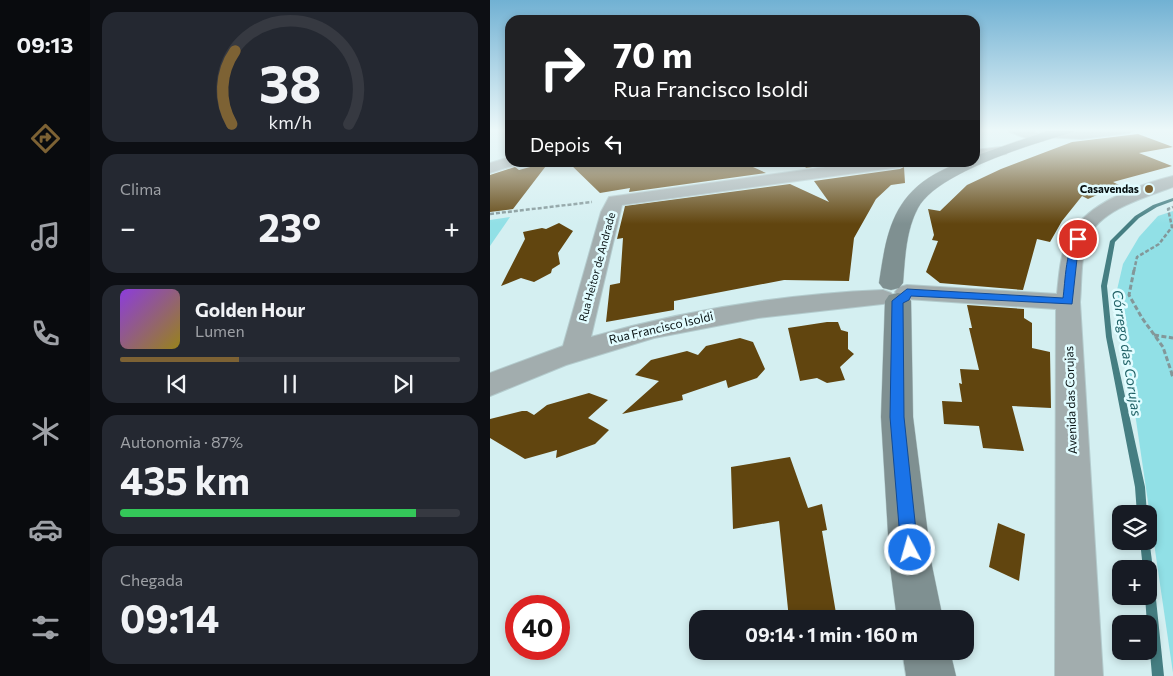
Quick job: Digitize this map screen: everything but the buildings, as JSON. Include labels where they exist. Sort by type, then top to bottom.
[{"type":"street","points":[[490,168],[505,164]]},
{"type":"street","points":[[729,184],[768,167]]},
{"type":"street","name":"Rua Heitor de Andrade","points":[[575,350],[610,212],[615,201],[861,167]]},
{"type":"street","points":[[918,610],[911,566],[897,417],[892,292],[899,226],[906,209],[915,197],[930,184],[964,167]]},
{"type":"street","name":"Avenida das Corujas","points":[[1079,676],[1068,302],[1074,250],[1083,228],[1100,212],[1173,181]]},
{"type":"street","name":"Rua Francisco Isoldi","points":[[490,385],[539,363],[575,350],[642,331],[697,319],[892,292],[1068,302]]},
{"type":"street","points":[[927,660],[930,676]]},
{"type":"path","points":[[490,214],[568,204]]},
{"type":"path","points":[[1173,207],[1168,209],[1172,227],[1160,244],[1137,257],[1129,295],[1163,347],[1173,376]]},
{"type":"path","points":[[1154,335],[1173,338]]},
{"type":"shaded area","points":[[1173,211],[1173,673],[1155,550],[1157,550],[1157,505],[1148,505],[1117,290],[1123,264],[1139,237],[1158,216]]},
{"type":"shaded area","points":[[510,217],[490,246],[490,220]]},
{"type":"waterway","name":"Córrego das Corujas","points":[[1141,505],[1140,487],[1109,337],[1104,286],[1112,242],[1137,217],[1155,206],[1173,199]]},
{"type":"waterway","name":"Córrego das Corujas","points":[[1146,550],[1147,560]]},
{"type":"waterway","name":"Córrego das Corujas","points":[[1151,605],[1158,676]]},
{"type":"place","name":"Casavendas","points":[[1149,189]]},
{"type":"route","points":[[910,550],[897,417],[898,301],[905,298],[907,292],[1068,302],[1074,250],[1078,239]]}]
